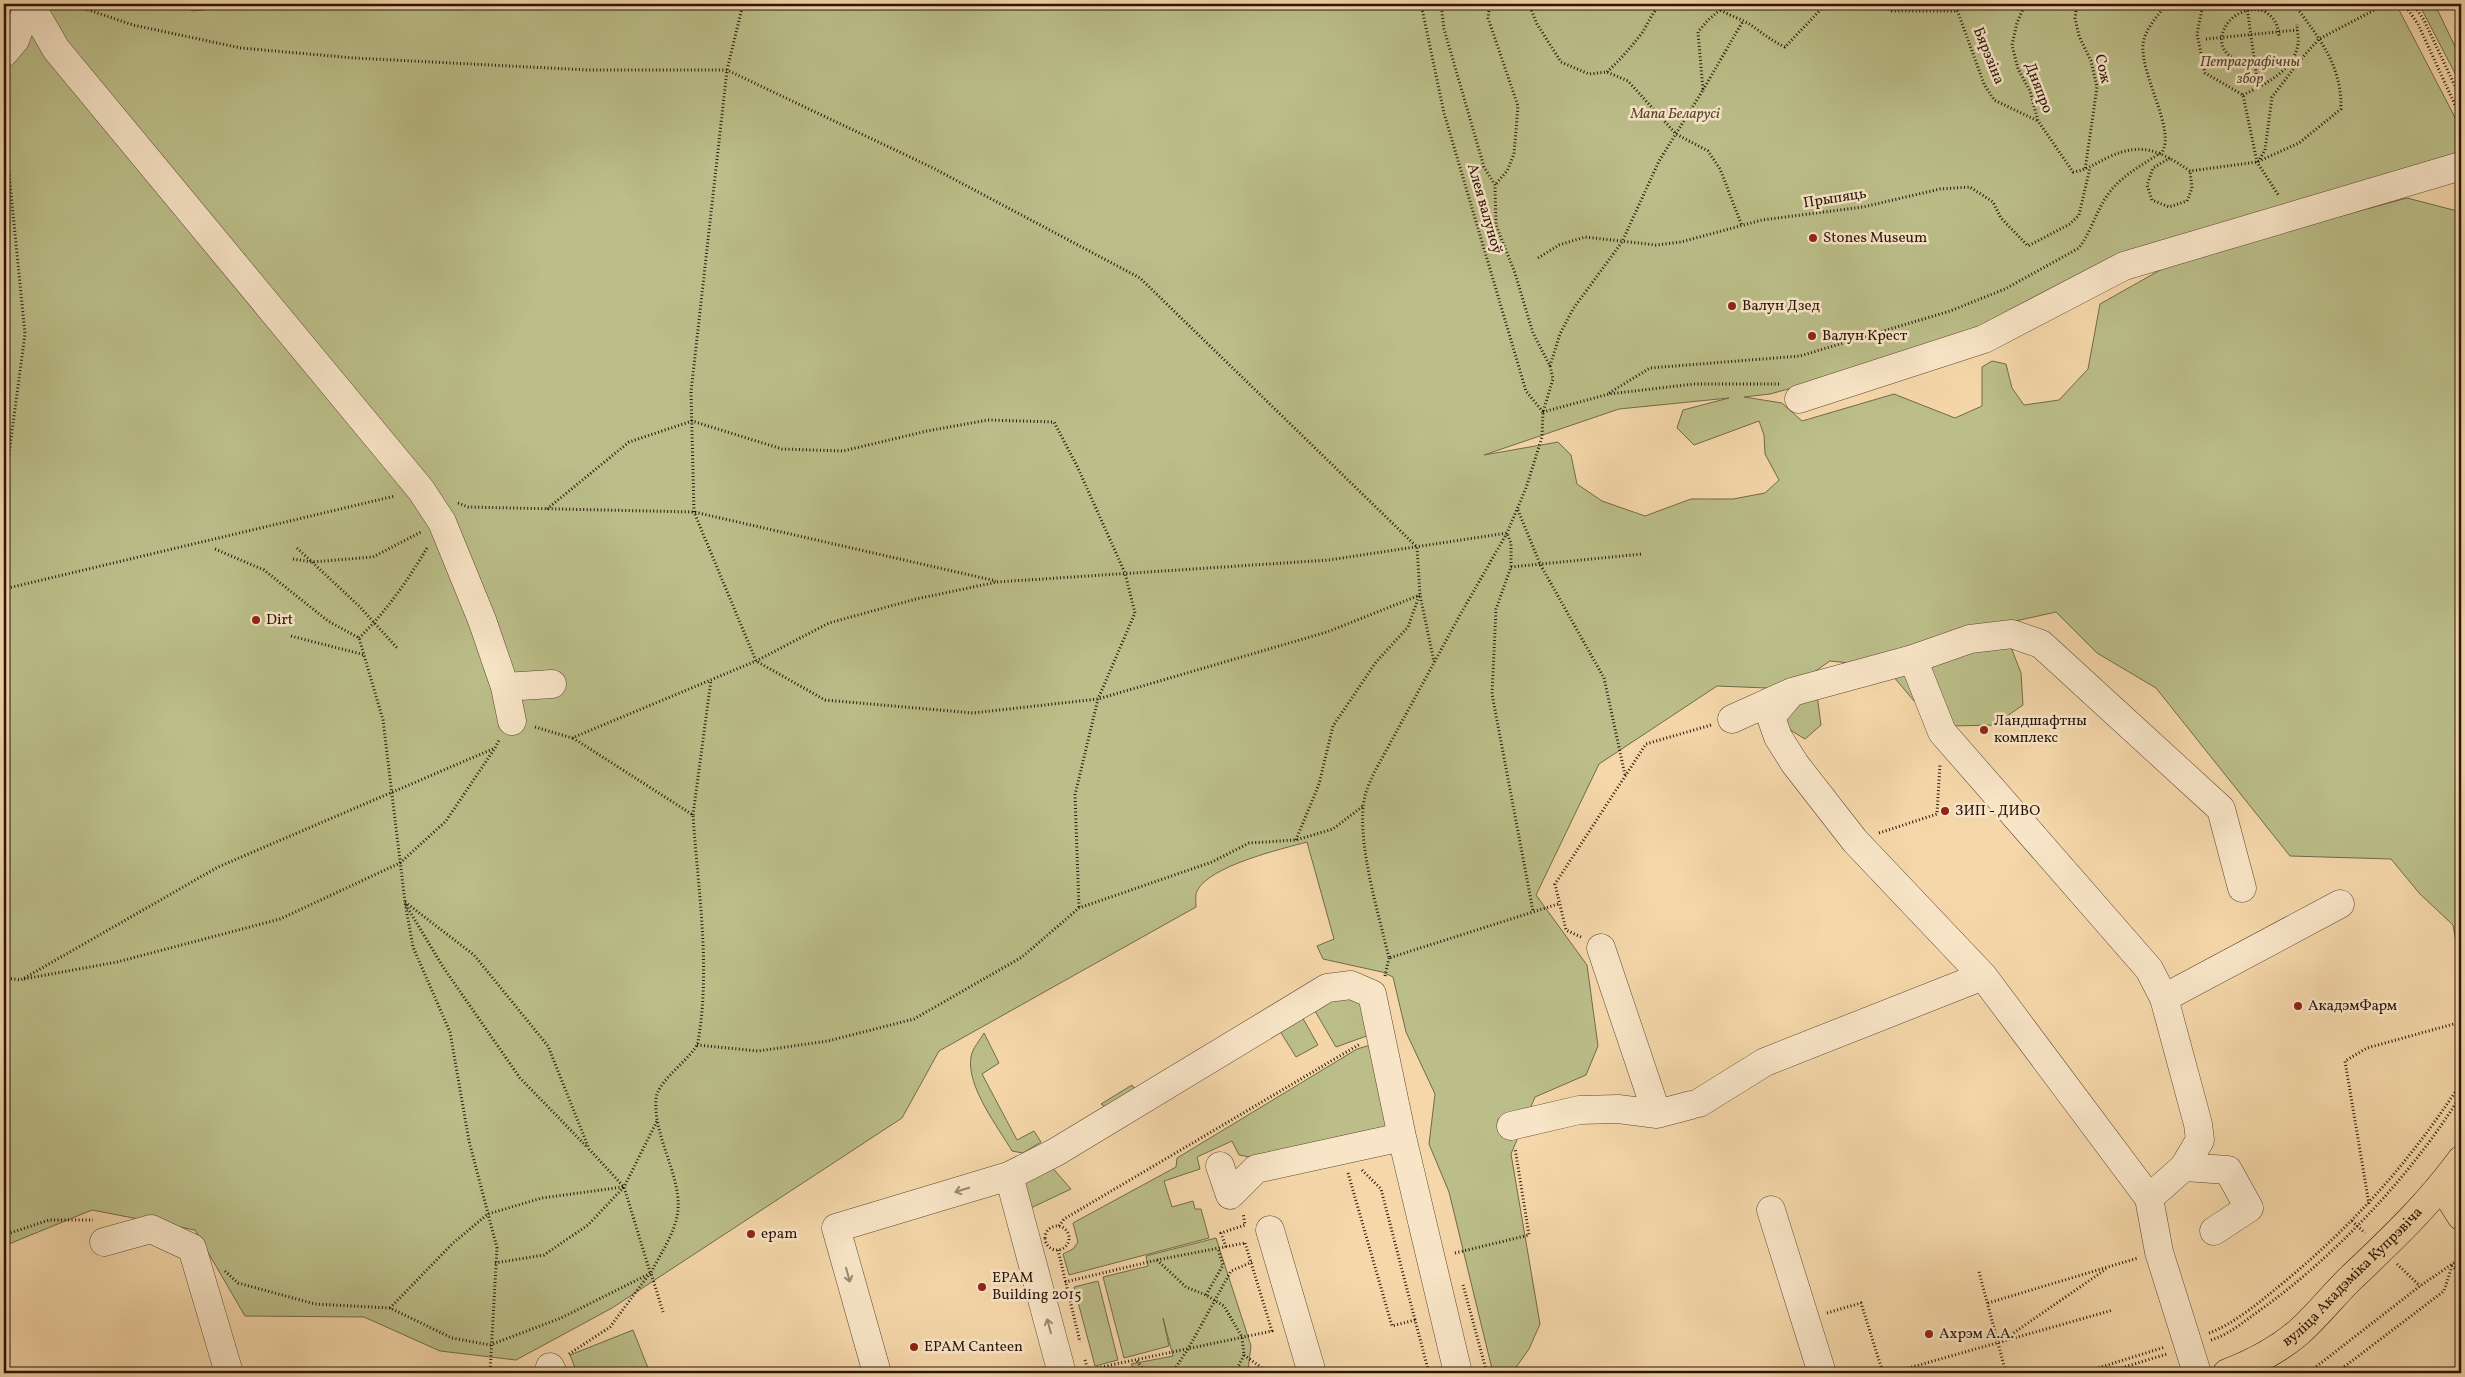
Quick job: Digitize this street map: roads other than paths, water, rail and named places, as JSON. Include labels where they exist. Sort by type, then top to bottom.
[{"type":"main road","name":"вуліца Акадэміка Купрэвіча","points":[[2236,1372],[2299,1332],[2352,1276],[2452,1192],[2461,1160]]},
{"type":"main road","points":[[2452,1192],[2461,1216]]},
{"type":"lane","points":[[4,53],[14,40],[30,4]]},
{"type":"lane","points":[[30,4],[56,50],[420,490],[442,522],[482,620],[505,687],[512,721]]},
{"type":"lane","points":[[1794,391],[1984,339],[2124,266],[2461,166]]},
{"type":"lane","points":[[1732,719],[1792,692],[1913,659],[1970,639],[2012,634],[2041,644],[2221,809],[2242,888]]},
{"type":"lane","points":[[1913,659],[1942,732],[2149,969],[2164,998],[2198,1124],[2200,1140],[2184,1167],[2149,1198]]},
{"type":"lane","points":[[505,687],[552,684]]},
{"type":"lane","points":[[1792,692],[1771,717],[1778,737],[1795,764],[1855,841],[1983,976],[2149,1198],[2159,1252],[2186,1344],[2197,1373]]},
{"type":"lane","points":[[2164,998],[2340,904]]},
{"type":"lane","points":[[1601,948],[1658,1114]]},
{"type":"lane","points":[[1511,1126],[1579,1110],[1618,1109],[1658,1114],[1695,1104],[1765,1062],[1983,976]]},
{"type":"lane","points":[[876,1373],[836,1228],[1009,1176],[1056,1152],[1327,988],[1351,985],[1372,994],[1402,1137],[1458,1373]]},
{"type":"lane","points":[[1220,1166],[1230,1195],[1256,1169],[1402,1137]]},
{"type":"lane","points":[[2184,1167],[2228,1170],[2249,1208],[2214,1231]]},
{"type":"lane","points":[[1009,1176],[1060,1366],[1060,1373]]},
{"type":"lane","points":[[1771,1210],[1822,1373]]},
{"type":"lane","points":[[103,1231],[151,1229],[192,1248],[229,1373]]},
{"type":"lane","points":[[1270,1230],[1312,1373]]},
{"type":"place","name":"Stones Museum","points":[[1813,238]]},
{"type":"place","name":"Валун Дзед","points":[[1732,306]]},
{"type":"place","name":"Валун Крест","points":[[1812,336]]},
{"type":"place","name":"Dirt","points":[[256,620]]},
{"type":"place","name":"Ландшафтны комплекс","points":[[1984,730]]},
{"type":"place","name":"ЗИП - ДИВО","points":[[1945,811]]},
{"type":"place","name":"АкадэмФарм","points":[[2298,1006]]},
{"type":"place","name":"epam","points":[[751,1234]]},
{"type":"place","name":"EPAM Building 2015","points":[[982,1287]]},
{"type":"place","name":"Ахрэм А.А.","points":[[1929,1334]]},
{"type":"place","name":"EPAM Canteen","points":[[914,1347]]},
{"type":"park label","name":"Петраграфічны збор","points":[[2250,70]]},
{"type":"park label","name":"Мапа Беларусі","points":[[1675,114]]}]
